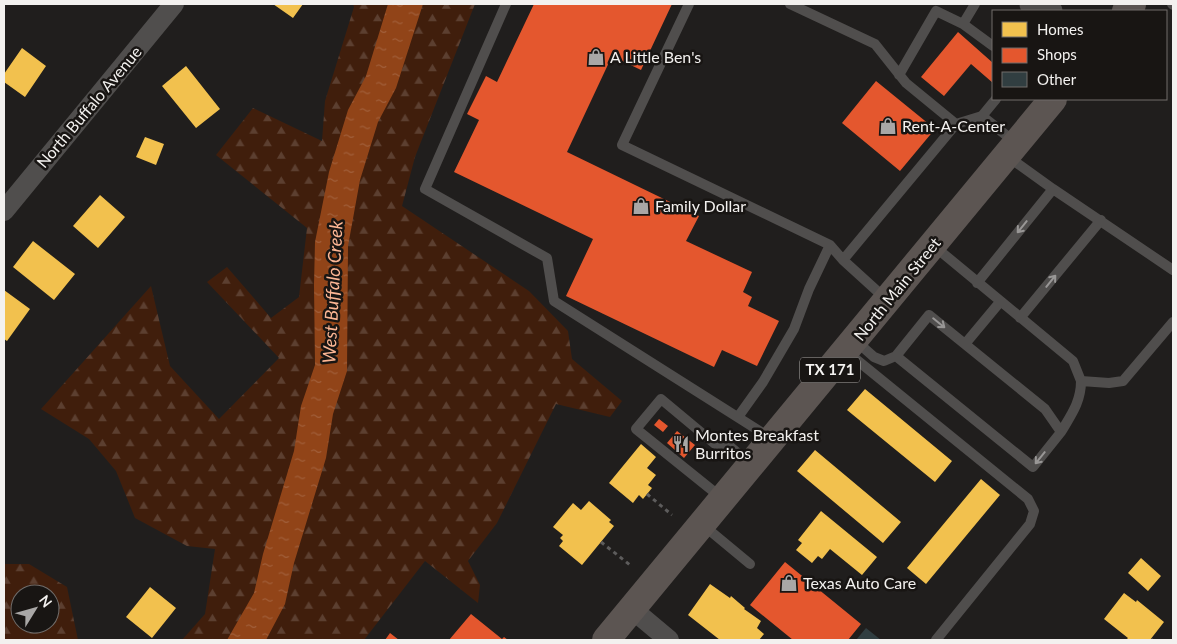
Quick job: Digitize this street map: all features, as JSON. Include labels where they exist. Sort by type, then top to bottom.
[{"type":"main road","name":"North Main Street","points":[[606,640],[851,346],[1052,100]]},
{"type":"street","name":"North Buffalo Avenue","points":[[4,211],[174,4]]},
{"type":"street","points":[[1032,4],[1047,10]]},
{"type":"street","points":[[632,609],[669,640]]},
{"type":"lane","points":[[506,4],[425,190],[547,258],[554,301],[773,439]]},
{"type":"lane","points":[[689,4],[622,145],[830,245],[843,260],[888,300]]},
{"type":"lane","points":[[790,4],[874,44],[906,83],[956,124]]},
{"type":"lane","points":[[963,24],[975,4]]},
{"type":"lane","points":[[899,75],[936,11],[963,24],[992,45]]},
{"type":"lane","points":[[843,260],[956,124],[982,116],[995,100]]},
{"type":"lane","points":[[982,116],[1012,150],[1052,189],[1173,270]]},
{"type":"lane","points":[[977,283],[1052,189]]},
{"type":"lane","points":[[1020,318],[1101,220]]},
{"type":"lane","points":[[738,417],[763,382],[794,329],[809,289],[830,245]]},
{"type":"lane","points":[[896,356],[1033,467],[1061,432],[1074,411],[1081,394],[1081,381],[1073,361],[933,246]]},
{"type":"lane","points":[[965,344],[1000,302]]},
{"type":"lane","points":[[851,346],[884,361],[896,356],[929,315],[1046,409],[1061,432]]},
{"type":"lane","points":[[1081,381],[1109,384],[1123,381],[1173,322]]},
{"type":"lane","points":[[851,346],[1028,499],[1034,511],[1030,524],[936,640]]},
{"type":"lane","points":[[723,499],[636,429],[661,399],[716,444],[726,444],[752,465]]},
{"type":"lane","points":[[702,525],[750,564]]},
{"type":"path","points":[[647,494],[672,515]]},
{"type":"path","points":[[601,542],[630,565]]},
{"type":"green space","points":[[353,4],[475,4],[415,157],[402,206],[529,291],[568,331],[572,359],[622,401],[610,417],[556,404],[497,523],[468,561],[480,585],[478,603],[425,561],[364,640],[182,640],[205,614],[215,549],[187,546],[135,518],[116,471],[89,439],[41,409],[151,286],[170,366],[219,419],[279,358],[207,282],[227,267],[271,318],[299,297],[307,228],[216,155],[253,108],[322,141],[325,101],[354,7]]},
{"type":"green space","points":[[4,564],[29,564],[67,587],[78,640],[4,640]]},
{"type":"water","name":"West Buffalo Creek","points":[[388,4],[423,4],[396,88],[378,122],[360,180],[348,246],[347,371],[333,414],[326,458],[294,563],[285,604],[266,640],[227,640],[254,593],[263,554],[294,451],[301,406],[315,365],[315,242],[329,172],[348,110],[366,76]]},
{"type":"building: Homes","points":[[273,4],[303,4],[293,18]]},
{"type":"building: Homes","points":[[22,48],[46,66],[25,97],[4,82],[4,74]]},
{"type":"building: Homes","points":[[186,66],[220,109],[196,128],[162,86]]},
{"type":"building: Homes","points":[[145,137],[164,144],[156,165],[136,157]]},
{"type":"building: Homes","points":[[100,195],[125,217],[98,248],[73,226]]},
{"type":"building: Homes","points":[[33,241],[75,274],[54,300],[13,267]]},
{"type":"building: Homes","points":[[4,290],[30,309],[7,341],[4,339]]},
{"type":"building: Homes","points":[[865,389],[952,461],[935,482],[847,410]]},
{"type":"building: Homes","points":[[641,444],[656,457],[647,468],[656,475],[648,485],[652,488],[643,499],[639,495],[633,503],[609,483]]},
{"type":"building: Homes","points":[[815,450],[901,522],[883,543],[797,471]]},
{"type":"building: Homes","points":[[981,479],[1000,495],[926,584],[907,568]]},
{"type":"building: Homes","points":[[589,501],[611,520],[609,522],[614,526],[582,565],[559,546],[563,541],[560,538],[563,535],[553,527],[573,503],[581,510]]},
{"type":"building: Homes","points":[[821,511],[877,557],[862,575],[830,549],[822,559],[818,556],[812,563],[796,550],[802,543],[798,540]]},
{"type":"building: Homes","points":[[1141,558],[1161,576],[1148,591],[1128,573]]},
{"type":"building: Homes","points":[[710,584],[730,598],[731,596],[744,609],[761,621],[757,628],[764,634],[759,640],[720,640],[688,615]]},
{"type":"building: Homes","points":[[150,587],[176,608],[152,638],[126,617]]},
{"type":"building: Homes","points":[[1124,593],[1136,602],[1137,600],[1164,622],[1150,640],[1126,640],[1128,638],[1104,619]]},
{"type":"building: Shops","points":[[534,4],[672,4],[641,70],[612,56],[567,152],[699,216],[686,241],[752,272],[743,292],[752,297],[748,306],[779,321],[757,366],[722,350],[714,367],[566,296],[593,239],[454,172],[479,120],[467,114],[486,76],[497,82]]},
{"type":"building: Shops","points":[[958,32],[992,62],[992,82],[971,64],[944,96],[921,77]]},
{"type":"building: Shops","name":"Rent-A-Center","points":[[876,81],[935,129],[900,171],[842,123]]},
{"type":"building: Shops","points":[[659,419],[668,426],[663,432],[654,425]]},
{"type":"building: Shops","name":"Montes Breakfast Burritos","points":[[677,431],[695,445],[684,458],[667,443]]},
{"type":"building: Shops","name":"Texas Auto Care","points":[[785,562],[861,624],[848,640],[793,640],[750,605]]},
{"type":"building: Shops","points":[[471,614],[502,639],[504,637],[508,640],[449,640]]},
{"type":"building: Shops","points":[[390,633],[399,640],[385,640]]},
{"type":"building: Other","points":[[866,628],[881,640],[856,640]]},
{"type":"place","name":"A Little Ben's","points":[[596,57]]},
{"type":"place","name":"Rent-A-Center","points":[[888,126]]},
{"type":"place","name":"Family Dollar","points":[[641,206]]},
{"type":"place","name":"Montes Breakfast Burritos","points":[[681,444]]},
{"type":"place","name":"Texas Auto Care","points":[[789,583]]}]
